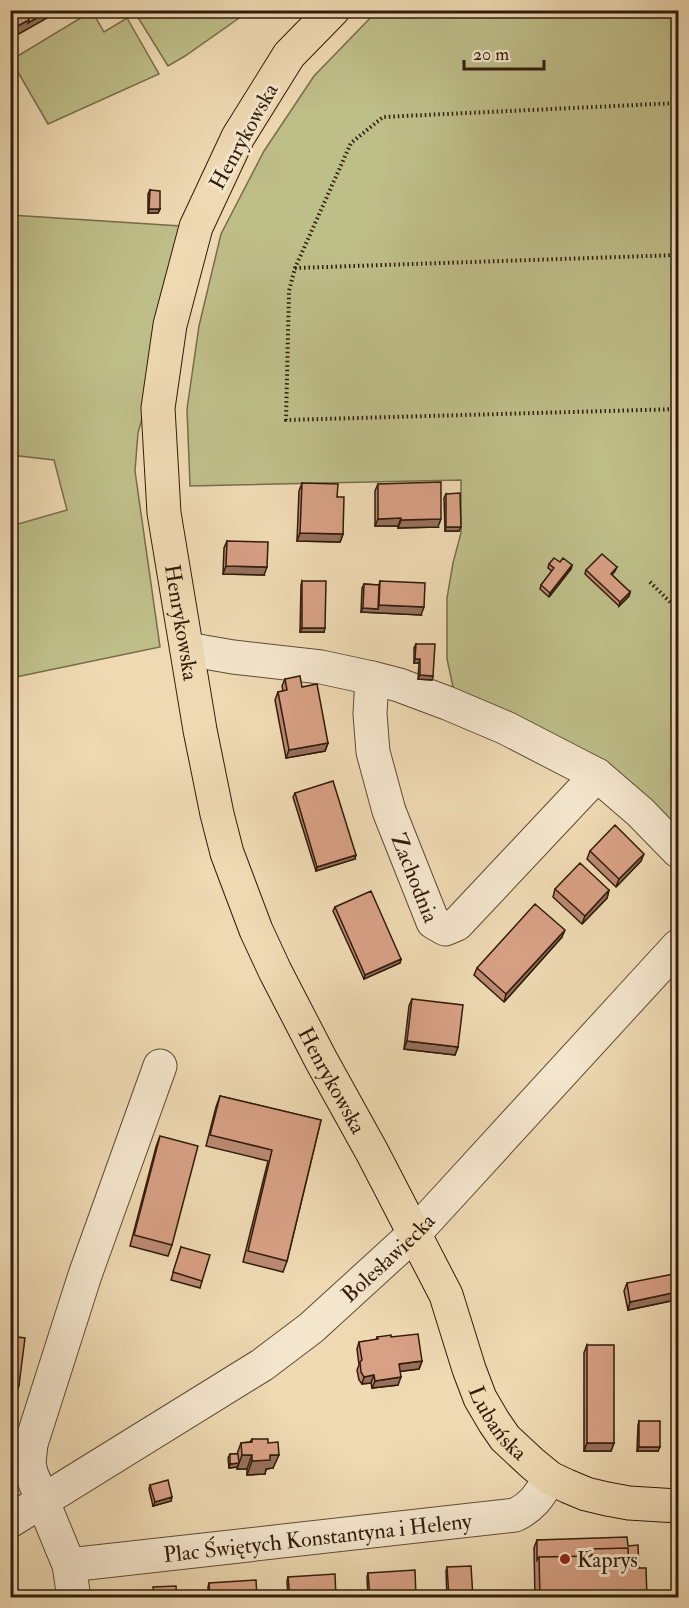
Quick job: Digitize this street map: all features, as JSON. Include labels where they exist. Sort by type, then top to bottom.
[{"type":"main road","name":"Henrykowska","points":[[333,10],[289,55],[238,137],[196,227],[170,325],[158,408],[164,513],[200,730],[227,852],[256,930],[285,991],[414,1234]]},
{"type":"main road","name":"Lubańska","points":[[414,1234],[446,1295],[480,1398],[505,1438],[550,1478],[586,1494],[629,1503],[678,1506]]},
{"type":"street","points":[[187,649],[233,657],[321,667],[399,685],[447,703],[506,728],[597,775],[640,812],[678,851]]},
{"type":"street","name":"Zachodnia","points":[[372,678],[370,714],[373,752],[389,811],[432,922],[445,929],[457,924],[597,775]]},
{"type":"street","name":"Bolesławiecka","points":[[10,1521],[262,1365],[311,1328],[414,1234],[678,946]]},
{"type":"street","points":[[74,1598],[69,1565],[33,1482],[29,1463],[31,1444],[85,1275],[160,1066]]},
{"type":"street","name":"Plac Świętych Konstantyna i Heleny","points":[[69,1565],[515,1515],[535,1502],[550,1478]]},
{"type":"path","points":[[678,103],[383,117],[351,142],[295,268],[289,291],[286,420],[678,409]]},
{"type":"path","points":[[295,268],[678,255]]},
{"type":"path","points":[[650,582],[678,610]]},
{"type":"green space","points":[[92,11],[104,32],[127,18],[159,74],[48,124],[11,60]]},
{"type":"green space","points":[[134,11],[249,11],[168,66]]},
{"type":"green space","points":[[377,11],[678,11],[678,843],[455,696],[447,659],[447,598],[461,533],[461,480],[190,486],[187,409],[199,326],[221,234],[264,151],[314,76]]},
{"type":"green space","points":[[10,215],[196,227],[138,433],[135,471],[160,647],[11,678],[11,526],[67,510],[54,460],[11,455]]},
{"type":"building","points":[[10,10],[24,10],[29,20],[10,30]]},
{"type":"building","points":[[24,10],[49,11],[28,23],[29,20]]},
{"type":"building","points":[[150,190],[160,191],[160,209],[149,209]]},
{"type":"building","points":[[441,482],[441,519],[378,519],[378,484]]},
{"type":"building","points":[[302,483],[338,484],[337,497],[344,497],[343,534],[300,533]]},
{"type":"building","points":[[460,493],[461,527],[446,527],[446,494]]},
{"type":"building","points":[[227,541],[268,542],[267,567],[226,566]]},
{"type":"building","points":[[602,554],[617,567],[611,574],[630,592],[620,602],[586,570]]},
{"type":"building","points":[[554,558],[560,562],[563,558],[572,565],[550,593],[541,585],[554,568],[549,564]]},
{"type":"building","points":[[302,581],[326,581],[325,628],[302,628]]},
{"type":"building","points":[[380,581],[425,583],[424,607],[379,605]]},
{"type":"building","points":[[364,584],[379,585],[378,609],[363,608]]},
{"type":"building","points":[[416,644],[435,644],[433,676],[420,675],[420,659],[415,659]]},
{"type":"building","points":[[300,676],[302,687],[317,684],[328,743],[289,750],[278,692],[287,690],[285,679]]},
{"type":"building","points":[[333,781],[356,855],[317,867],[295,793]]},
{"type":"building","points":[[615,825],[644,854],[619,879],[590,851]]},
{"type":"building","points":[[580,863],[609,890],[585,916],[555,889]]},
{"type":"building","points":[[371,891],[401,959],[365,975],[335,907]]},
{"type":"building","points":[[535,904],[565,930],[506,994],[477,968]]},
{"type":"building","points":[[412,999],[463,1005],[458,1047],[407,1041]]},
{"type":"building","points":[[220,1096],[321,1120],[287,1261],[248,1251],[272,1150],[210,1135]]},
{"type":"building","points":[[160,1136],[198,1146],[172,1245],[134,1235]]},
{"type":"building","points":[[181,1247],[210,1255],[202,1281],[173,1272]]},
{"type":"building","points":[[674,1274],[677,1292],[630,1302],[627,1283]]},
{"type":"building","points":[[418,1334],[422,1361],[399,1364],[401,1377],[375,1381],[374,1375],[364,1377],[361,1372],[359,1342],[391,1335],[391,1337]]},
{"type":"building","points":[[10,1336],[25,1338],[19,1385],[10,1383]]},
{"type":"building","points":[[587,1345],[614,1345],[614,1443],[587,1443]]},
{"type":"building","points":[[639,1421],[660,1421],[660,1447],[639,1447]]},
{"type":"building","points":[[252,1439],[268,1439],[268,1443],[278,1442],[279,1455],[270,1455],[270,1460],[252,1461],[252,1455],[242,1455],[241,1443],[252,1442]]},
{"type":"building","points":[[230,1454],[238,1454],[239,1463],[230,1464]]},
{"type":"building","points":[[168,1480],[172,1497],[155,1502],[150,1485]]},
{"type":"building","points":[[627,1537],[628,1546],[638,1545],[639,1568],[629,1568],[628,1548],[592,1549],[591,1556],[539,1557],[537,1560],[537,1540]]},
{"type":"building","points":[[628,1548],[629,1568],[646,1568],[647,1598],[540,1598],[539,1557],[592,1556],[592,1549]]},
{"type":"building","points":[[471,1566],[473,1598],[449,1598],[447,1567]]},
{"type":"building","points":[[415,1570],[416,1598],[370,1598],[368,1573]]},
{"type":"building","points":[[10,1572],[14,1572],[14,1589],[10,1589]]},
{"type":"building","points":[[335,1574],[336,1598],[290,1598],[288,1577]]},
{"type":"building","points":[[256,1580],[257,1598],[210,1598],[209,1583]]},
{"type":"building","points":[[176,1586],[177,1598],[154,1598],[153,1587]]},
{"type":"place","name":"Kaprys","points":[[565,1559]]}]
